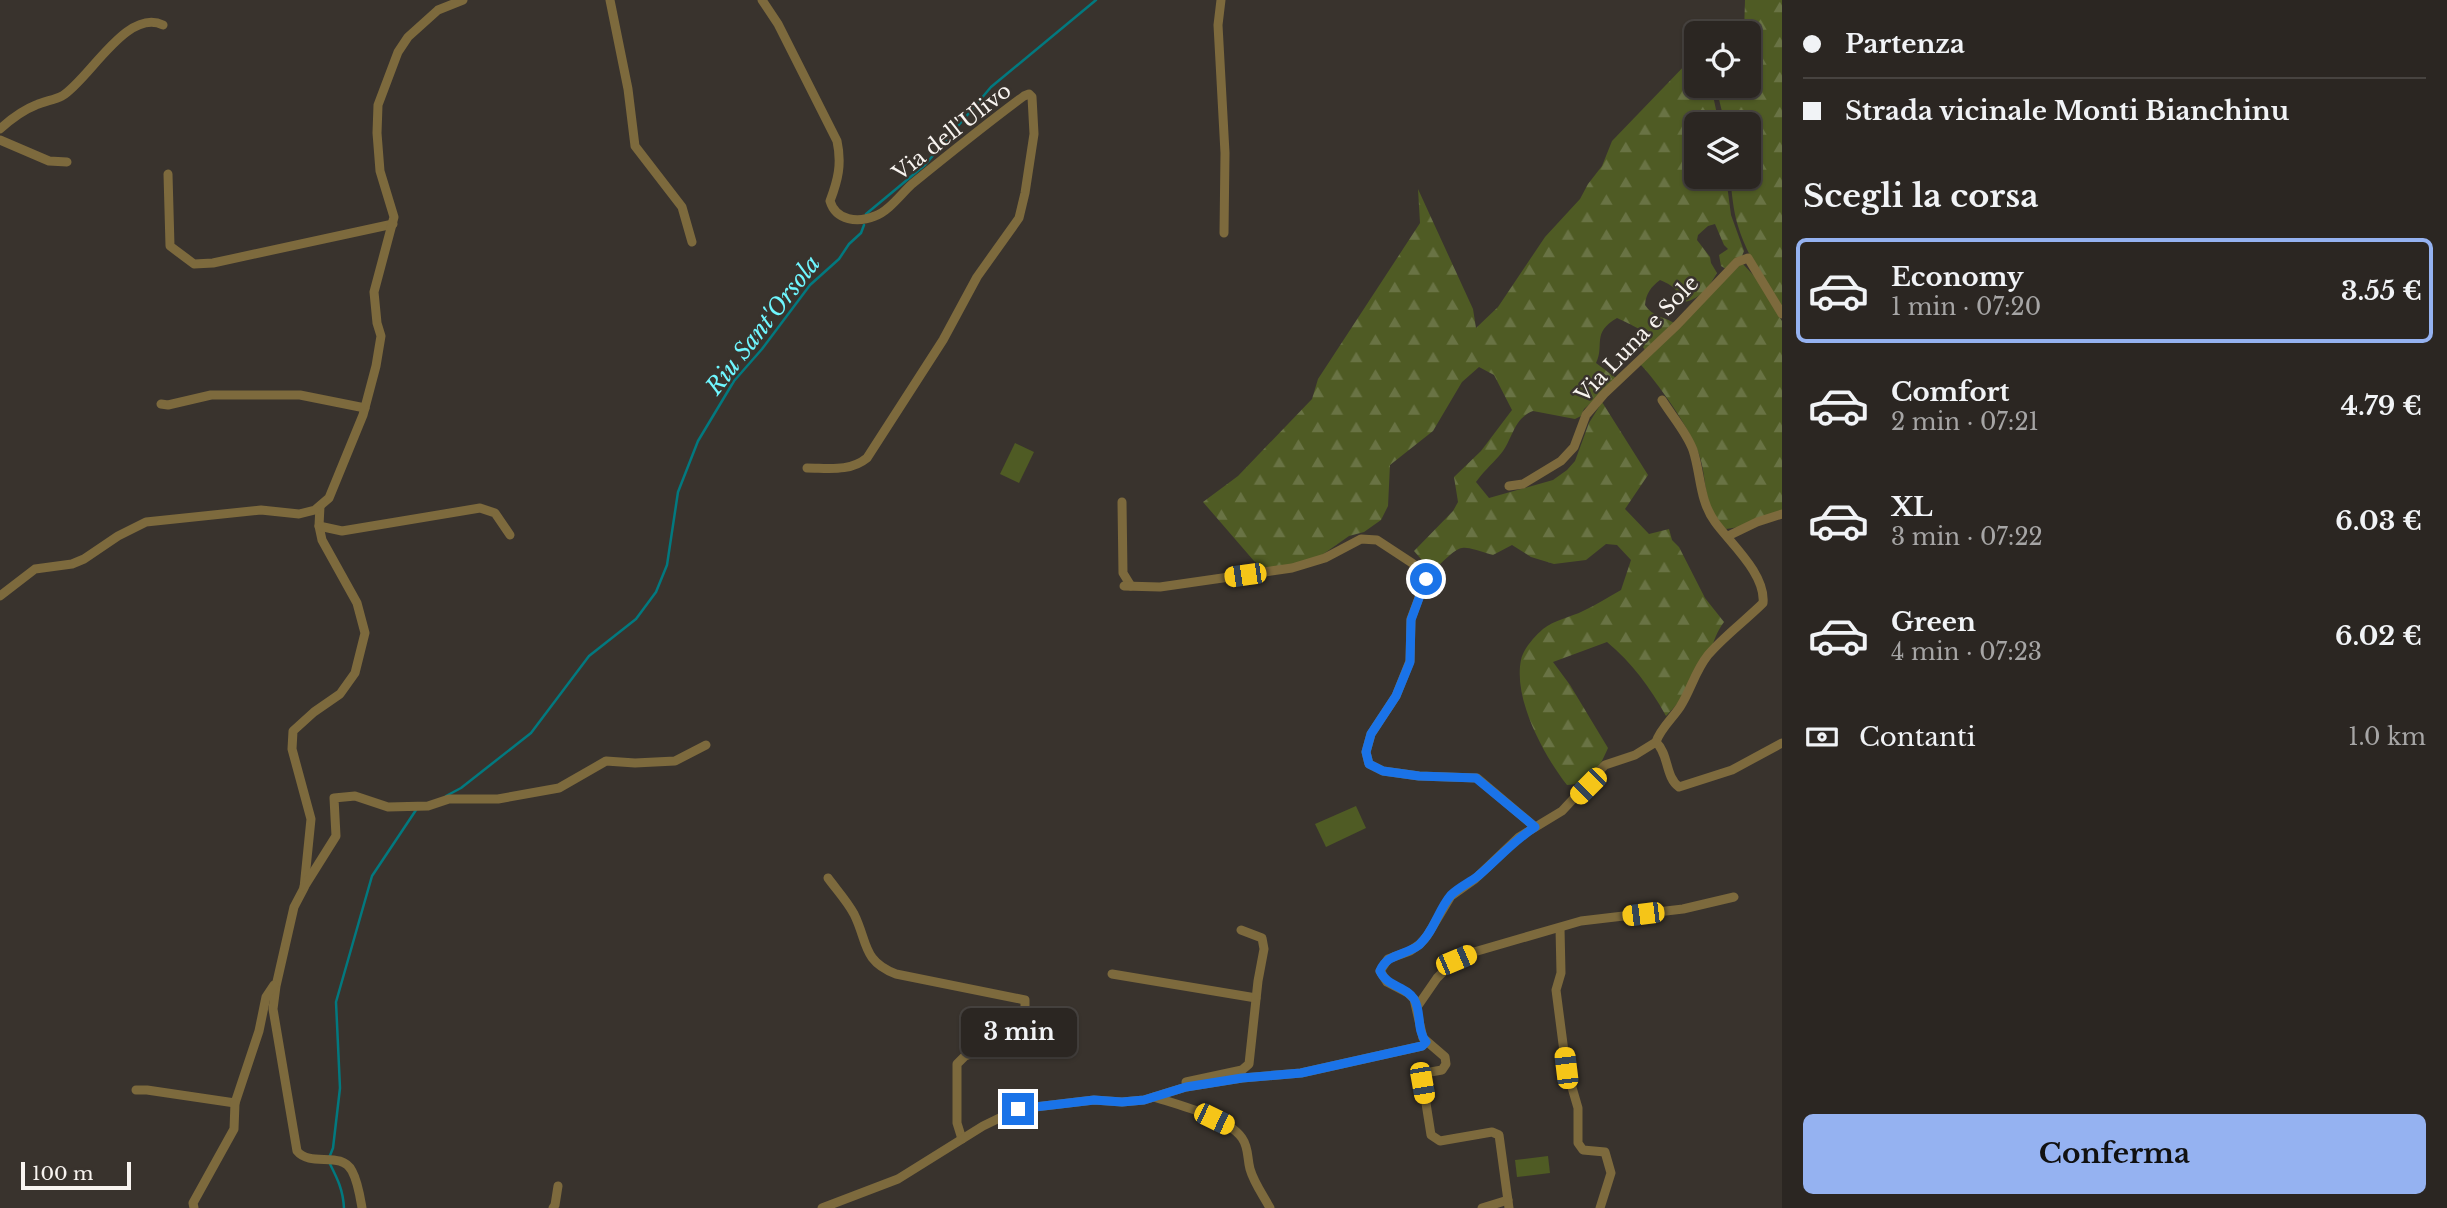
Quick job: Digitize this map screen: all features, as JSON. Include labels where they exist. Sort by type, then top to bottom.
[{"type":"street","points":[[0,596],[35,569],[72,564],[84,559],[146,522],[261,510],[299,514],[320,506],[329,498],[365,408],[376,366],[380,336],[374,292],[394,217],[380,172],[378,105],[402,44],[443,3],[463,0]]},
{"type":"street","points":[[610,0],[628,89],[635,146],[682,207],[692,242]]},
{"type":"street","name":"Via dell'Ulivo","points":[[762,0],[778,24],[837,141],[841,159],[839,178],[830,201],[836,214],[846,219],[876,216],[884,211],[911,186],[1024,96],[1029,94],[1034,106],[1034,134],[1019,218],[977,277],[933,357],[867,458],[859,465],[850,467],[807,468]]},
{"type":"street","points":[[1222,0],[1218,25],[1225,153],[1224,233]]},
{"type":"street","points":[[0,128],[26,110],[64,94],[123,35],[138,25],[150,21],[163,25]]},
{"type":"street","points":[[0,140],[49,161],[67,162]]},
{"type":"street","points":[[168,174],[170,246],[194,264],[213,263],[393,224]]},
{"type":"street","name":"Via Luna e Sole","points":[[1509,486],[1524,484],[1561,461],[1574,447],[1586,415],[1604,394],[1677,325],[1737,262],[1748,258],[1782,314]]},
{"type":"street","points":[[162,404],[211,394],[300,395],[365,408]]},
{"type":"street","points":[[1482,1208],[1509,1204],[1499,1135],[1492,1132],[1440,1141],[1431,1135],[1422,1078],[1425,1073],[1442,1070],[1447,1060],[1426,1042],[1421,1034],[1417,1007],[1409,993],[1387,982],[1380,971],[1388,959],[1420,944],[1451,896],[1475,878],[1519,837],[1562,811],[1605,765],[1635,755],[1656,742],[1660,732],[1683,702],[1709,653],[1763,603],[1761,585],[1714,521],[1705,503],[1691,444],[1662,400]]},
{"type":"street","points":[[1122,502],[1123,573],[1128,586],[1160,587],[1292,568],[1325,558],[1361,539],[1377,540],[1412,563],[1423,572],[1426,579],[1411,620],[1410,662],[1396,696],[1371,734],[1366,752],[1369,764],[1383,771],[1419,776],[1476,778],[1535,827]]},
{"type":"street","points":[[304,888],[311,818],[292,749],[293,731],[340,694],[355,673],[365,633],[356,603],[322,540],[319,526],[320,506]]},
{"type":"street","points":[[319,526],[342,531],[480,508],[495,513],[510,535]]},
{"type":"street","points":[[1728,537],[1757,522],[1782,514]]},
{"type":"street","points":[[1656,742],[1662,748],[1672,781],[1679,787],[1732,769],[1782,743]]},
{"type":"street","points":[[362,1208],[351,1170],[336,1160],[310,1159],[300,1155],[295,1145],[273,1009],[294,906],[336,836],[334,798],[355,796],[388,807],[428,806],[449,799],[498,799],[559,788],[606,761],[675,761],[705,745]]},
{"type":"street","points":[[828,878],[854,914],[865,949],[884,970],[1025,1000],[1021,1035],[965,1056],[957,1064],[957,1123],[961,1139]]},
{"type":"street","points":[[1417,1007],[1437,978],[1456,960],[1474,952],[1581,921],[1683,909],[1734,897]]},
{"type":"street","points":[[1560,928],[1561,973],[1556,990],[1566,1068],[1578,1108],[1578,1143],[1583,1150],[1605,1152],[1611,1173],[1600,1208]]},
{"type":"street","points":[[1148,1098],[1148,1093],[1242,1070],[1249,1064],[1263,942],[1257,936],[1241,930]]},
{"type":"street","points":[[1112,974],[1256,998]]},
{"type":"street","points":[[194,1208],[193,1203],[234,1129],[235,1103],[259,1031],[266,997],[277,980]]},
{"type":"street","points":[[822,1208],[898,1179],[961,1139],[1018,1109],[1094,1100],[1122,1102],[1186,1087],[1242,1078],[1301,1073],[1422,1046],[1426,1042]]},
{"type":"street","points":[[136,1090],[235,1103]]},
{"type":"street","points":[[1148,1098],[1196,1111],[1233,1128],[1249,1154],[1249,1167],[1270,1208]]},
{"type":"street","points":[[552,1208],[555,1205],[558,1186]]},
{"type":"green space","points":[[1745,0],[1782,0],[1782,309],[1742,237],[1732,189],[1761,189],[1761,112],[1722,112],[1719,98],[1761,98],[1761,21],[1744,21]]},
{"type":"green space","points":[[1684,66],[1684,98],[1714,98],[1716,112],[1684,112],[1684,189],[1728,189],[1731,215],[1744,251],[1742,256],[1726,269],[1721,266],[1719,255],[1728,249],[1715,224],[1708,226],[1698,235],[1697,240],[1710,257],[1717,273],[1704,291],[1685,302],[1672,286],[1660,280],[1648,294],[1645,305],[1655,314],[1674,323],[1646,352],[1643,347],[1648,334],[1617,318],[1609,324],[1601,334],[1596,363],[1616,378],[1614,383],[1575,419],[1533,411],[1526,415],[1517,425],[1504,450],[1476,482],[1489,498],[1553,480],[1575,461],[1589,423],[1602,402],[1648,475],[1625,509],[1649,534],[1669,529],[1672,540],[1679,547],[1705,598],[1724,622],[1696,678],[1666,716],[1640,676],[1607,642],[1553,662],[1608,748],[1594,774],[1583,782],[1567,785],[1540,743],[1526,709],[1520,675],[1522,656],[1533,639],[1547,626],[1588,609],[1621,590],[1631,560],[1617,545],[1606,544],[1586,560],[1554,564],[1531,557],[1512,545],[1493,555],[1462,548],[1436,568],[1428,567],[1414,551],[1453,511],[1458,502],[1454,477],[1481,451],[1512,410],[1494,375],[1479,367],[1462,382],[1433,431],[1390,465],[1388,506],[1381,520],[1364,532],[1349,536],[1312,562],[1269,572],[1254,561],[1203,502],[1238,476],[1312,399],[1318,379],[1420,223],[1418,189],[1473,309],[1476,328],[1498,307],[1545,237],[1580,199],[1602,166],[1612,141]]},
{"type":"green space","points":[[1742,263],[1756,278],[1782,321],[1782,510],[1739,527],[1726,529],[1712,510],[1699,454],[1689,432],[1664,393],[1639,363]]},
{"type":"green space","points":[[1015,443],[1034,452],[1019,483],[1000,474]]},
{"type":"green space","points":[[1356,806],[1366,828],[1326,847],[1315,824]]},
{"type":"green space","points":[[1548,1156],[1550,1173],[1517,1177],[1515,1160]]},
{"type":"waterway","name":"Riu Sant'Orsola","points":[[866,214],[925,165],[991,87],[1096,0]]},
{"type":"waterway","name":"Riu Sant'Orsola","points":[[446,796],[461,788],[531,733],[589,656],[636,619],[656,592],[667,565],[678,492],[698,441],[734,381],[810,285],[839,259],[861,233],[864,225]]},
{"type":"waterway","name":"Riu Sant'Orsola","points":[[329,1158],[333,1148],[340,1088],[336,1002],[372,876],[416,810]]},
{"type":"waterway","name":"Riu Sant'Orsola","points":[[329,1162],[341,1189],[344,1208]]},
{"type":"route","points":[[1018,1109],[1094,1100],[1144,1100],[1186,1087],[1242,1078],[1301,1073],[1422,1046],[1426,1042],[1421,1034],[1414,999],[1409,993],[1387,982],[1380,971],[1382,966],[1388,959],[1420,944],[1451,896],[1475,878],[1519,837],[1535,827],[1476,778],[1419,776],[1383,771],[1369,764],[1366,752],[1371,734],[1396,696],[1410,662],[1411,620],[1426,579]]}]
